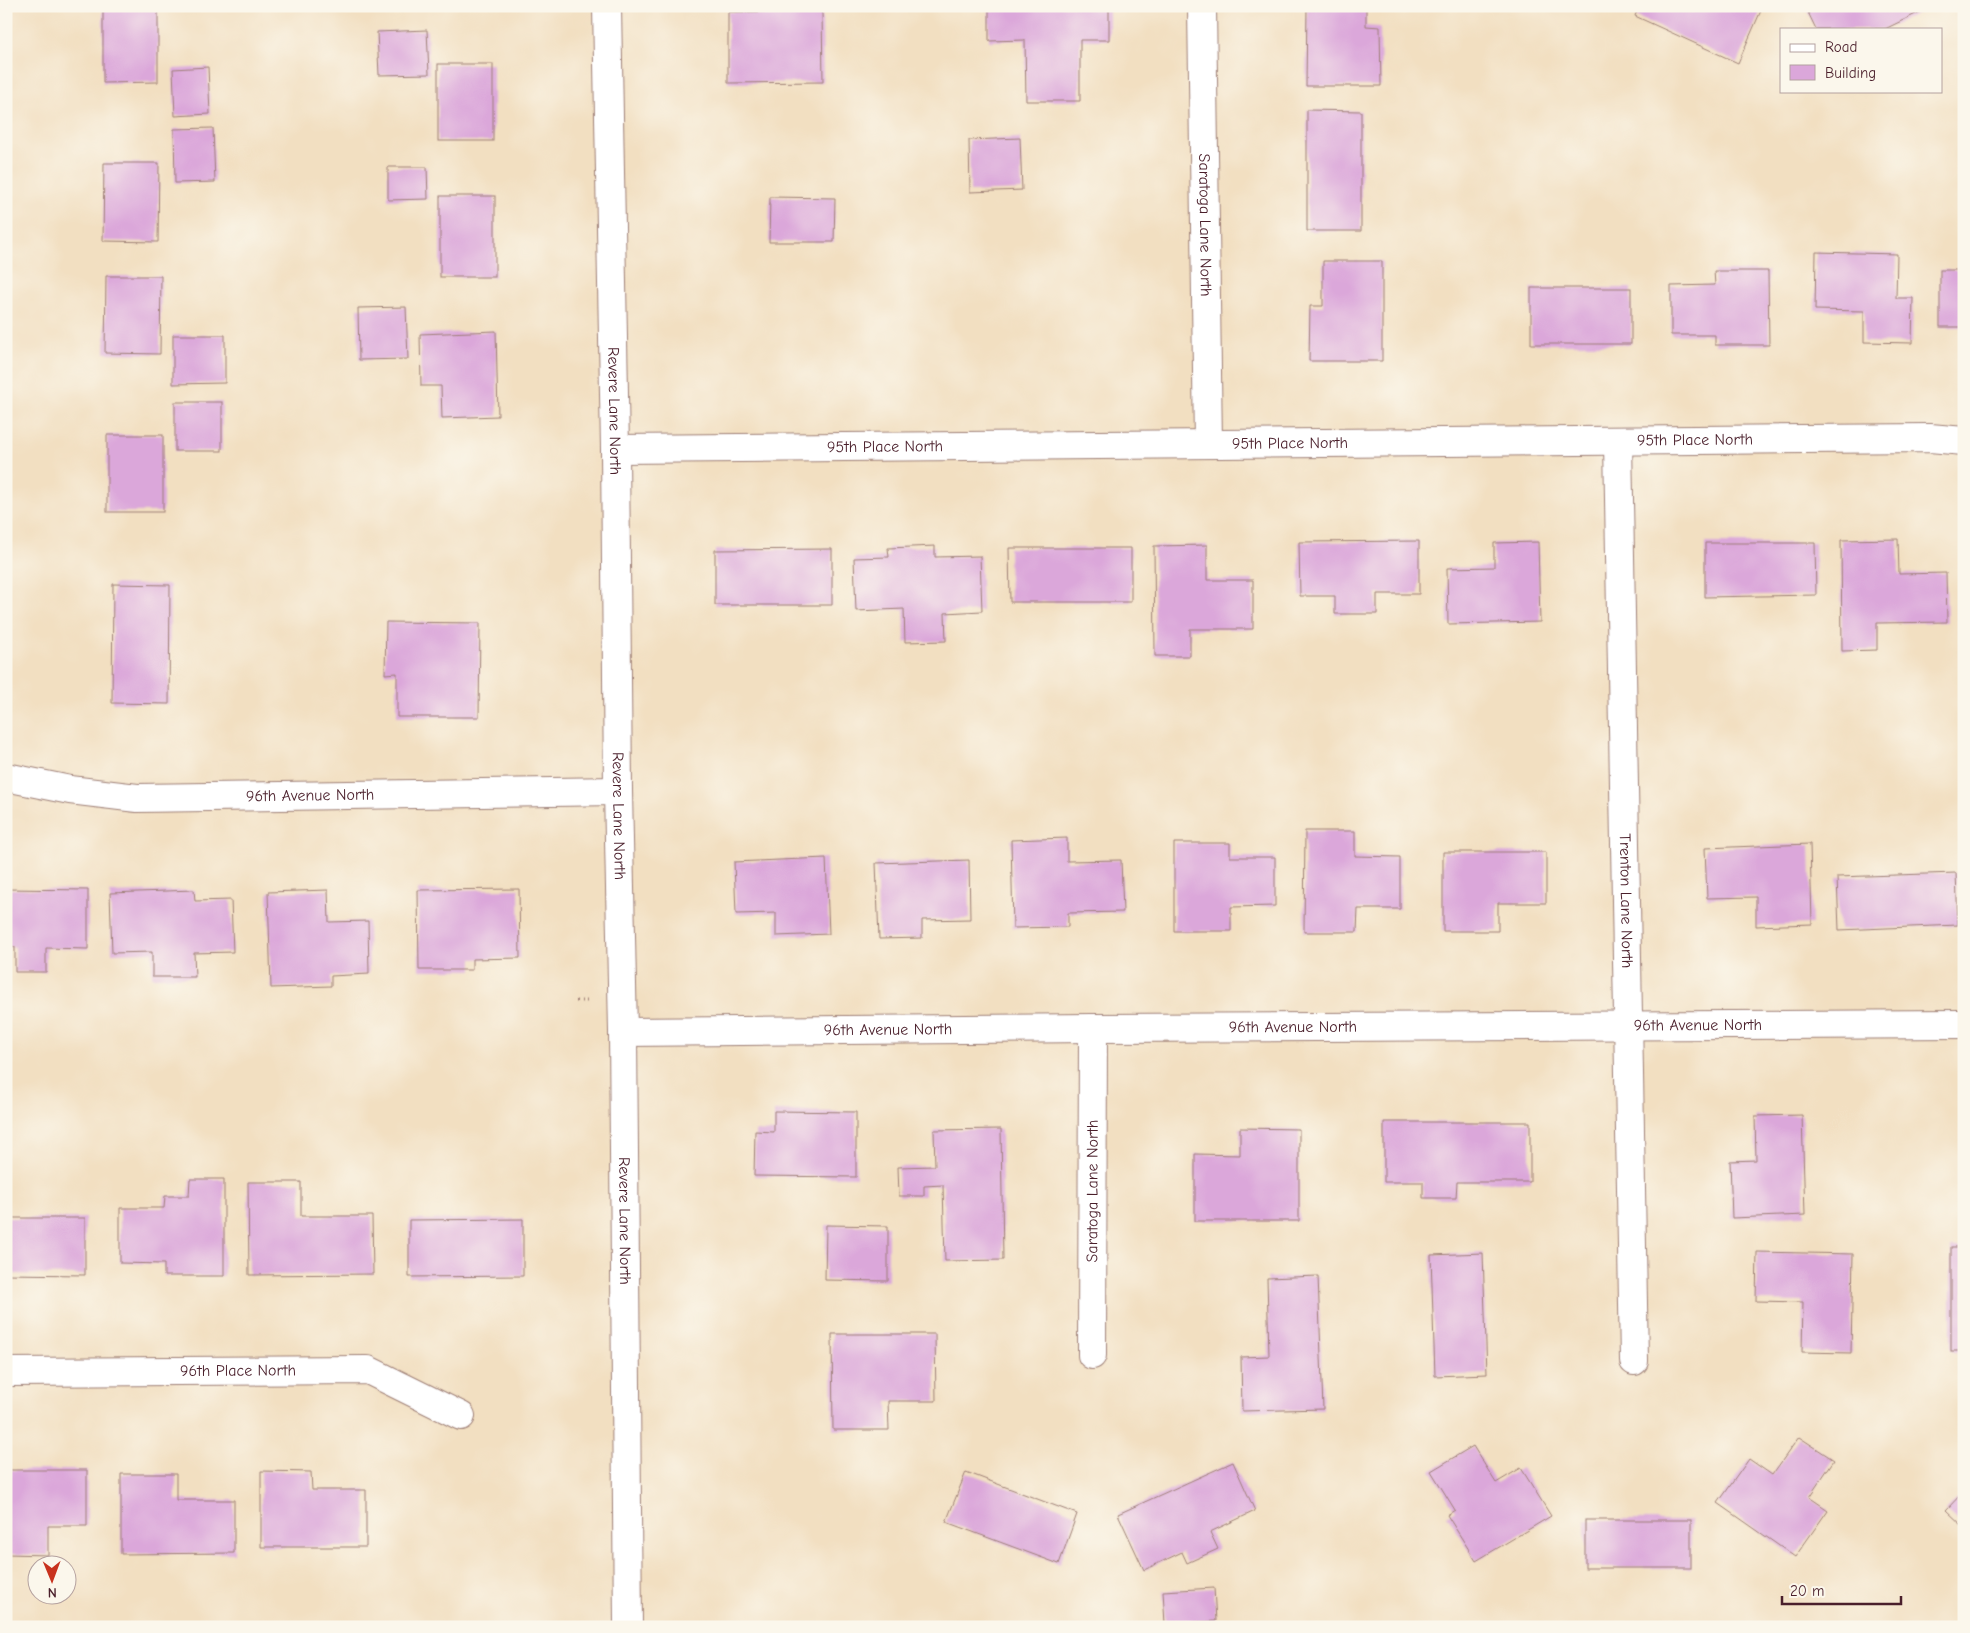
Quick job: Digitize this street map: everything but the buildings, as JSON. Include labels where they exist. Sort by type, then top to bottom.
[{"type":"street","name":"Revere Lane North","points":[[607,6],[616,449],[628,1627]]},
{"type":"street","name":"Saratoga Lane North","points":[[1202,6],[1208,444]]},
{"type":"street","name":"95th Place North","points":[[616,449],[1930,438],[1964,441]]},
{"type":"street","name":"Trenton Lane North","points":[[1618,441],[1634,1361]]},
{"type":"street","name":"96th Avenue North","points":[[6,777],[70,790],[137,798],[618,792]]},
{"type":"street","name":"96th Avenue North","points":[[623,1032],[1964,1024]]},
{"type":"street","name":"Saratoga Lane North","points":[[1092,1355],[1093,1028]]},
{"type":"street","name":"96th Place North","points":[[6,1372],[368,1370],[461,1416]]}]
